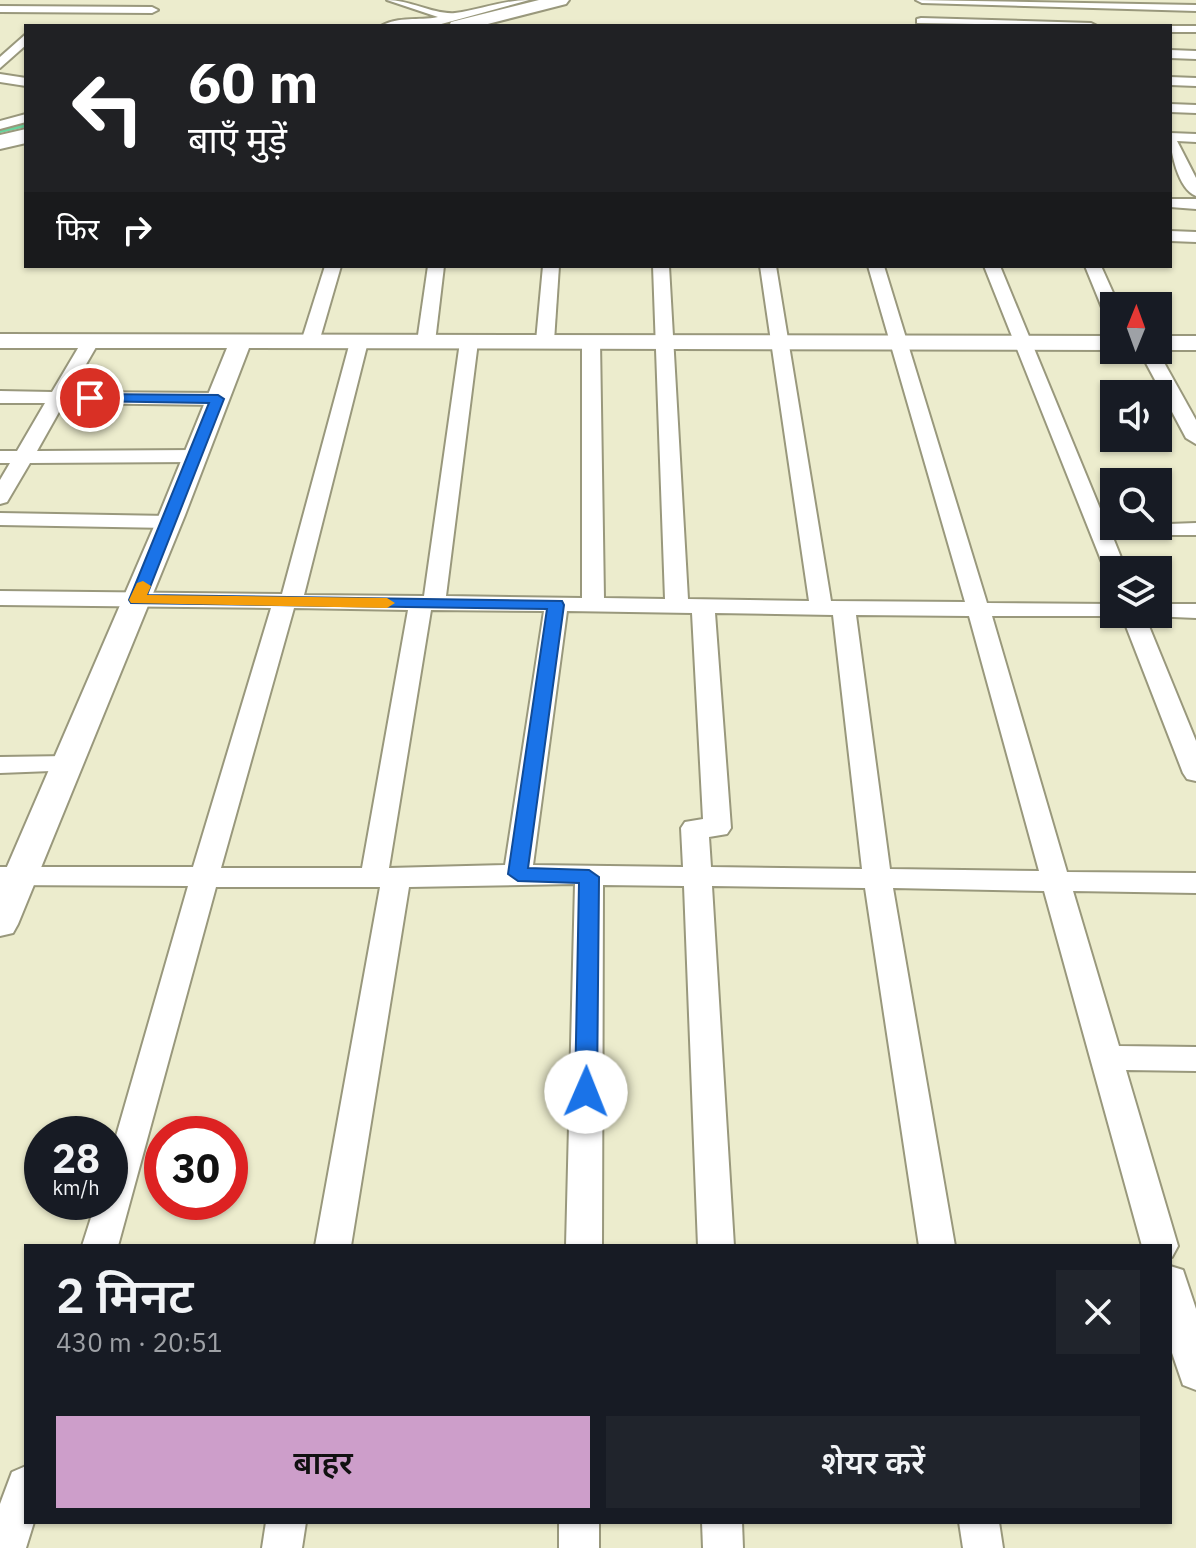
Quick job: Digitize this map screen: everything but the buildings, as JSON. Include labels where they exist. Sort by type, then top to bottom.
[{"type":"highway","points":[[455,22],[560,0]]},
{"type":"highway","points":[[0,142],[24,136]]},
{"type":"street","points":[[41,24],[66,0]]},
{"type":"street","points":[[393,0],[455,22]]},
{"type":"street","points":[[435,24],[455,22],[523,0]]},
{"type":"street","points":[[922,24],[920,0],[1196,8]]},
{"type":"street","points":[[1006,1],[1012,24]]},
{"type":"street","points":[[0,9],[56,10],[156,5]]},
{"type":"street","points":[[141,24],[156,5]]},
{"type":"street","points":[[395,24],[408,21],[421,24]]},
{"type":"street","points":[[1172,29],[1196,29]]},
{"type":"street","points":[[3,60],[22,35]]},
{"type":"street","points":[[1172,54],[1196,55]]},
{"type":"street","points":[[3,60],[24,59]]},
{"type":"street","points":[[0,78],[24,82]]},
{"type":"street","points":[[1172,81],[1196,82]]},
{"type":"street","points":[[1172,108],[1196,109]]},
{"type":"street","points":[[0,125],[24,119]]},
{"type":"street","points":[[1172,139],[1196,138]]},
{"type":"street","points":[[1172,144],[1196,192]]},
{"type":"street","points":[[1172,203],[1196,204]]},
{"type":"street","points":[[1172,236],[1196,237]]},
{"type":"street","points":[[310,342],[332,268]]},
{"type":"street","points":[[426,342],[436,268]]},
{"type":"street","points":[[545,341],[551,268]]},
{"type":"street","points":[[661,268],[690,606],[717,828],[695,828],[716,1244]]},
{"type":"street","points":[[768,268],[778,341],[832,608],[937,1244]]},
{"type":"street","points":[[877,268],[978,609],[1159,1244]]},
{"type":"street","points":[[993,268],[1110,556]]},
{"type":"street","points":[[1094,268],[1104,292]]},
{"type":"street","points":[[0,341],[1100,343]]},
{"type":"street","points":[[591,341],[593,605]]},
{"type":"street","points":[[0,498],[10,462],[58,398],[90,342]]},
{"type":"street","points":[[0,924],[10,876],[68,764],[240,342]]},
{"type":"street","points":[[101,1244],[143,1109],[247,717],[287,602],[359,342]]},
{"type":"street","points":[[333,1244],[385,878],[387,814],[428,603],[469,342]]},
{"type":"street","points":[[1172,343],[1196,343]]},
{"type":"street","points":[[1156,364],[1196,438]]},
{"type":"street","points":[[0,397],[218,399]]},
{"type":"street","points":[[10,462],[195,456]]},
{"type":"street","points":[[0,519],[169,522]]},
{"type":"street","points":[[1099,529],[1196,529]]},
{"type":"street","points":[[0,598],[1100,611]]},
{"type":"street","points":[[518,874],[556,605]]},
{"type":"street","points":[[1172,611],[1196,611]]},
{"type":"street","points":[[1139,628],[1196,773]]},
{"type":"street","points":[[0,765],[68,764]]},
{"type":"street","points":[[10,876],[385,878],[518,874],[1196,883]]},
{"type":"street","points":[[584,1244],[589,877]]},
{"type":"street","points":[[1107,1058],[1196,1059]]},
{"type":"street","points":[[1172,1288],[1196,1373]]},
{"type":"street","points":[[6,1548],[24,1491]]},
{"type":"street","points":[[282,1548],[286,1524]]},
{"type":"street","points":[[579,1524],[579,1548]]},
{"type":"street","points":[[722,1524],[723,1548]]},
{"type":"street","points":[[979,1524],[983,1548]]},
{"type":"waterway","points":[[0,131],[24,125]]},
{"type":"slow traffic","points":[[143,586],[137,600],[387,603]]},
{"type":"route","points":[[90,398],[218,399],[137,600],[556,605],[518,874],[589,877],[586,1092]]}]
